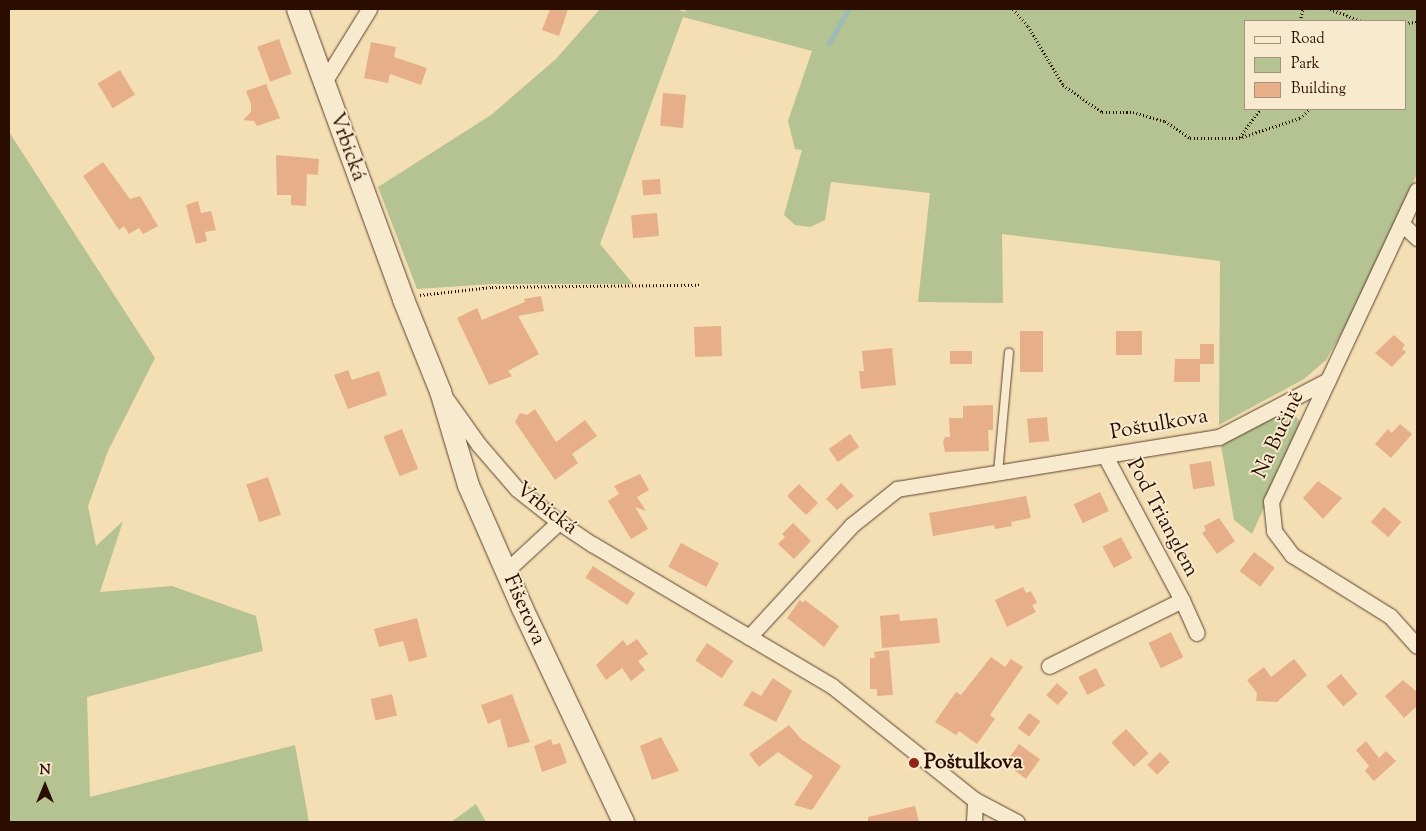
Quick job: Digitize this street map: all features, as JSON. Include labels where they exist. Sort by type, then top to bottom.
[{"type":"street","name":"Vrbická","points":[[297,9],[403,299],[440,391],[479,445],[517,489],[559,522],[832,686],[974,800],[1017,822]]},
{"type":"street","points":[[324,82],[369,9]]},
{"type":"street","name":"Na Bučině","points":[[1417,190],[1271,501],[1274,531],[1292,555],[1390,616],[1417,646]]},
{"type":"street","points":[[1402,224],[1417,238]]},
{"type":"street","name":"Poštulkova","points":[[749,637],[852,525],[897,489],[1219,437],[1328,380]]},
{"type":"street","name":"Fišerova","points":[[440,391],[468,485],[623,822]]},
{"type":"street","name":"Pod Trianglem","points":[[1105,456],[1182,600],[1197,633]]},
{"type":"street","points":[[507,570],[559,522]]},
{"type":"street","name":"Pod Trianglem","points":[[1050,666],[1182,600]]},
{"type":"street","points":[[974,800],[974,822]]},
{"type":"lane","points":[[998,473],[1009,352]]},
{"type":"path","points":[[1013,9],[1028,26],[1063,85],[1102,112],[1133,112],[1165,120],[1190,138],[1239,138],[1300,118],[1309,110]]},
{"type":"path","points":[[1330,9],[1358,20]]},
{"type":"path","points":[[1406,24],[1417,22]]},
{"type":"path","points":[[1239,138],[1259,110]]},
{"type":"path","points":[[403,299],[492,287],[698,285]]},
{"type":"green space","points":[[600,9],[675,9],[685,12],[686,9],[1417,9],[1417,174],[1350,319],[1326,360],[1304,379],[1219,425],[1220,261],[1002,234],[1003,303],[918,302],[930,193],[831,182],[825,220],[810,227],[795,225],[784,215],[802,150],[795,149],[788,121],[812,51],[683,17],[600,244],[633,284],[493,284],[417,289],[378,187],[491,115],[556,59]]},
{"type":"green space","points":[[9,132],[155,358],[108,451],[88,506],[96,546],[123,521],[100,592],[172,586],[256,616],[263,651],[87,697],[90,797],[295,745],[309,822],[9,822]]},
{"type":"green space","points":[[1289,408],[1302,424],[1252,534],[1234,520],[1221,445]]},
{"type":"green space","points":[[476,804],[486,822],[451,822]]},
{"type":"building","points":[[550,9],[568,9],[559,36],[542,30]]},
{"type":"building","points":[[279,39],[292,74],[270,82],[257,47]]},
{"type":"building","points":[[371,42],[396,47],[394,57],[427,68],[421,85],[390,74],[388,83],[364,78]]},
{"type":"building","points":[[120,70],[135,95],[113,108],[98,83]]},
{"type":"building","points":[[266,84],[280,118],[257,126],[254,121],[243,120],[251,112],[251,104],[246,91]]},
{"type":"building","points":[[663,93],[686,95],[683,128],[660,126]]},
{"type":"building","points":[[276,155],[319,159],[318,175],[307,174],[306,206],[291,205],[291,195],[277,195]]},
{"type":"building","points":[[103,162],[130,199],[140,196],[158,226],[143,234],[139,228],[129,234],[124,226],[119,230],[83,176]]},
{"type":"building","points":[[660,179],[661,194],[643,195],[642,180]]},
{"type":"building","points":[[198,201],[201,213],[211,211],[216,230],[205,232],[207,241],[196,244],[186,205]]},
{"type":"building","points":[[657,213],[659,236],[633,238],[631,215]]},
{"type":"building","points":[[541,296],[544,311],[518,316],[539,354],[508,371],[512,376],[489,385],[457,318],[477,308],[482,320],[525,302],[524,299]]},
{"type":"building","points":[[721,326],[722,356],[695,357],[694,327]]},
{"type":"building","points":[[1020,331],[1043,331],[1043,372],[1020,372]]},
{"type":"building","points":[[1116,331],[1142,331],[1142,355],[1116,355]]},
{"type":"building","points":[[1394,335],[1405,345],[1402,349],[1406,352],[1392,367],[1375,353]]},
{"type":"building","points":[[1200,344],[1214,344],[1214,364],[1200,364],[1200,382],[1174,382],[1175,359],[1200,359]]},
{"type":"building","points":[[892,348],[896,385],[861,389],[859,371],[864,371],[862,351]]},
{"type":"building","points":[[950,351],[972,351],[972,364],[950,364]]},
{"type":"building","points":[[348,370],[352,380],[379,371],[387,395],[348,409],[334,375]]},
{"type":"building","points":[[993,405],[993,430],[988,430],[989,451],[945,452],[943,442],[945,437],[950,437],[949,418],[963,418],[963,406]]},
{"type":"building","points":[[535,409],[556,442],[585,420],[597,436],[572,454],[578,463],[555,480],[515,422],[520,413],[527,415]]},
{"type":"building","points":[[1047,417],[1049,441],[1029,443],[1027,419]]},
{"type":"building","points":[[1400,424],[1412,434],[1391,458],[1375,444],[1388,429],[1392,433]]},
{"type":"building","points":[[402,429],[418,469],[400,476],[383,436]]},
{"type":"building","points":[[850,434],[859,447],[838,462],[829,449]]},
{"type":"building","points":[[1211,461],[1215,486],[1193,489],[1189,464]]},
{"type":"building","points":[[640,474],[649,490],[637,497],[646,511],[635,507],[648,529],[631,539],[608,501],[619,494],[614,486]]},
{"type":"building","points":[[268,477],[281,515],[259,522],[246,484]]},
{"type":"building","points":[[1318,481],[1342,498],[1323,519],[1303,498]]},
{"type":"building","points":[[841,483],[854,496],[837,510],[826,499]]},
{"type":"building","points":[[799,484],[818,503],[806,515],[787,496]]},
{"type":"building","points":[[1100,492],[1109,511],[1083,523],[1074,504]]},
{"type":"building","points":[[1026,496],[1031,518],[1011,522],[1012,526],[995,529],[994,525],[933,536],[929,513]]},
{"type":"building","points":[[1384,507],[1401,522],[1388,537],[1371,522]]},
{"type":"building","points":[[1219,518],[1235,541],[1217,554],[1202,533],[1206,530],[1204,526]]},
{"type":"building","points":[[793,523],[811,541],[794,559],[778,544],[785,537],[782,534]]},
{"type":"building","points":[[1121,537],[1132,558],[1114,568],[1102,547]]},
{"type":"building","points":[[681,543],[719,563],[706,587],[668,567]]},
{"type":"building","points":[[1254,552],[1275,568],[1260,587],[1240,571]]},
{"type":"building","points":[[593,566],[635,593],[627,605],[585,578]]},
{"type":"building","points":[[1023,587],[1026,593],[1031,591],[1037,603],[1032,605],[1036,612],[1007,627],[995,600]]},
{"type":"building","points":[[800,600],[803,603],[805,600],[839,626],[824,647],[787,618]]},
{"type":"building","points":[[899,614],[900,621],[937,618],[940,643],[882,648],[880,616]]},
{"type":"building","points":[[417,618],[427,657],[409,662],[403,641],[379,647],[374,629]]},
{"type":"building","points":[[1171,632],[1183,657],[1161,668],[1149,643]]},
{"type":"building","points":[[637,639],[648,654],[638,661],[645,670],[631,681],[622,668],[606,680],[596,665],[623,640],[627,646]]},
{"type":"building","points":[[707,643],[734,661],[722,678],[695,660]]},
{"type":"building","points":[[889,650],[893,695],[877,696],[877,689],[870,689],[870,658],[875,658],[874,652]]},
{"type":"building","points":[[991,657],[1005,667],[1011,659],[1023,667],[990,715],[995,719],[977,744],[959,731],[956,735],[935,722],[956,692],[961,695]]},
{"type":"building","points":[[1294,659],[1307,675],[1277,702],[1256,701],[1257,693],[1247,680],[1264,667],[1271,677]]},
{"type":"building","points":[[1096,668],[1105,686],[1087,695],[1078,677]]},
{"type":"building","points":[[1341,674],[1358,694],[1343,706],[1326,686]]},
{"type":"building","points":[[773,678],[792,691],[776,722],[743,705],[752,691],[761,696]]},
{"type":"building","points":[[1403,680],[1417,692],[1417,706],[1404,718],[1385,696]]},
{"type":"building","points":[[1057,683],[1068,693],[1057,705],[1046,695]]},
{"type":"building","points":[[392,694],[397,715],[376,720],[371,699]]},
{"type":"building","points":[[512,694],[530,742],[508,748],[500,719],[488,724],[481,705]]},
{"type":"building","points":[[1029,713],[1040,721],[1029,737],[1018,728]]},
{"type":"building","points":[[789,725],[801,739],[841,766],[812,810],[794,805],[813,776],[778,752],[759,767],[749,754]]},
{"type":"building","points":[[1126,729],[1149,753],[1134,767],[1111,743]]},
{"type":"building","points":[[661,737],[679,771],[652,780],[640,746]]},
{"type":"building","points":[[551,739],[553,745],[560,743],[567,763],[542,772],[534,746]]},
{"type":"building","points":[[1366,741],[1379,758],[1386,751],[1396,761],[1374,781],[1365,771],[1369,766],[1356,750]]},
{"type":"building","points":[[1019,744],[1040,759],[1026,779],[1005,763]]},
{"type":"building","points":[[1160,752],[1170,762],[1157,775],[1147,765]]},
{"type":"building","points":[[915,806],[919,822],[868,822],[868,817]]},
{"type":"waterway","points":[[829,43],[849,9]]},
{"type":"place","name":"Poštulkova","points":[[914,763]]}]
